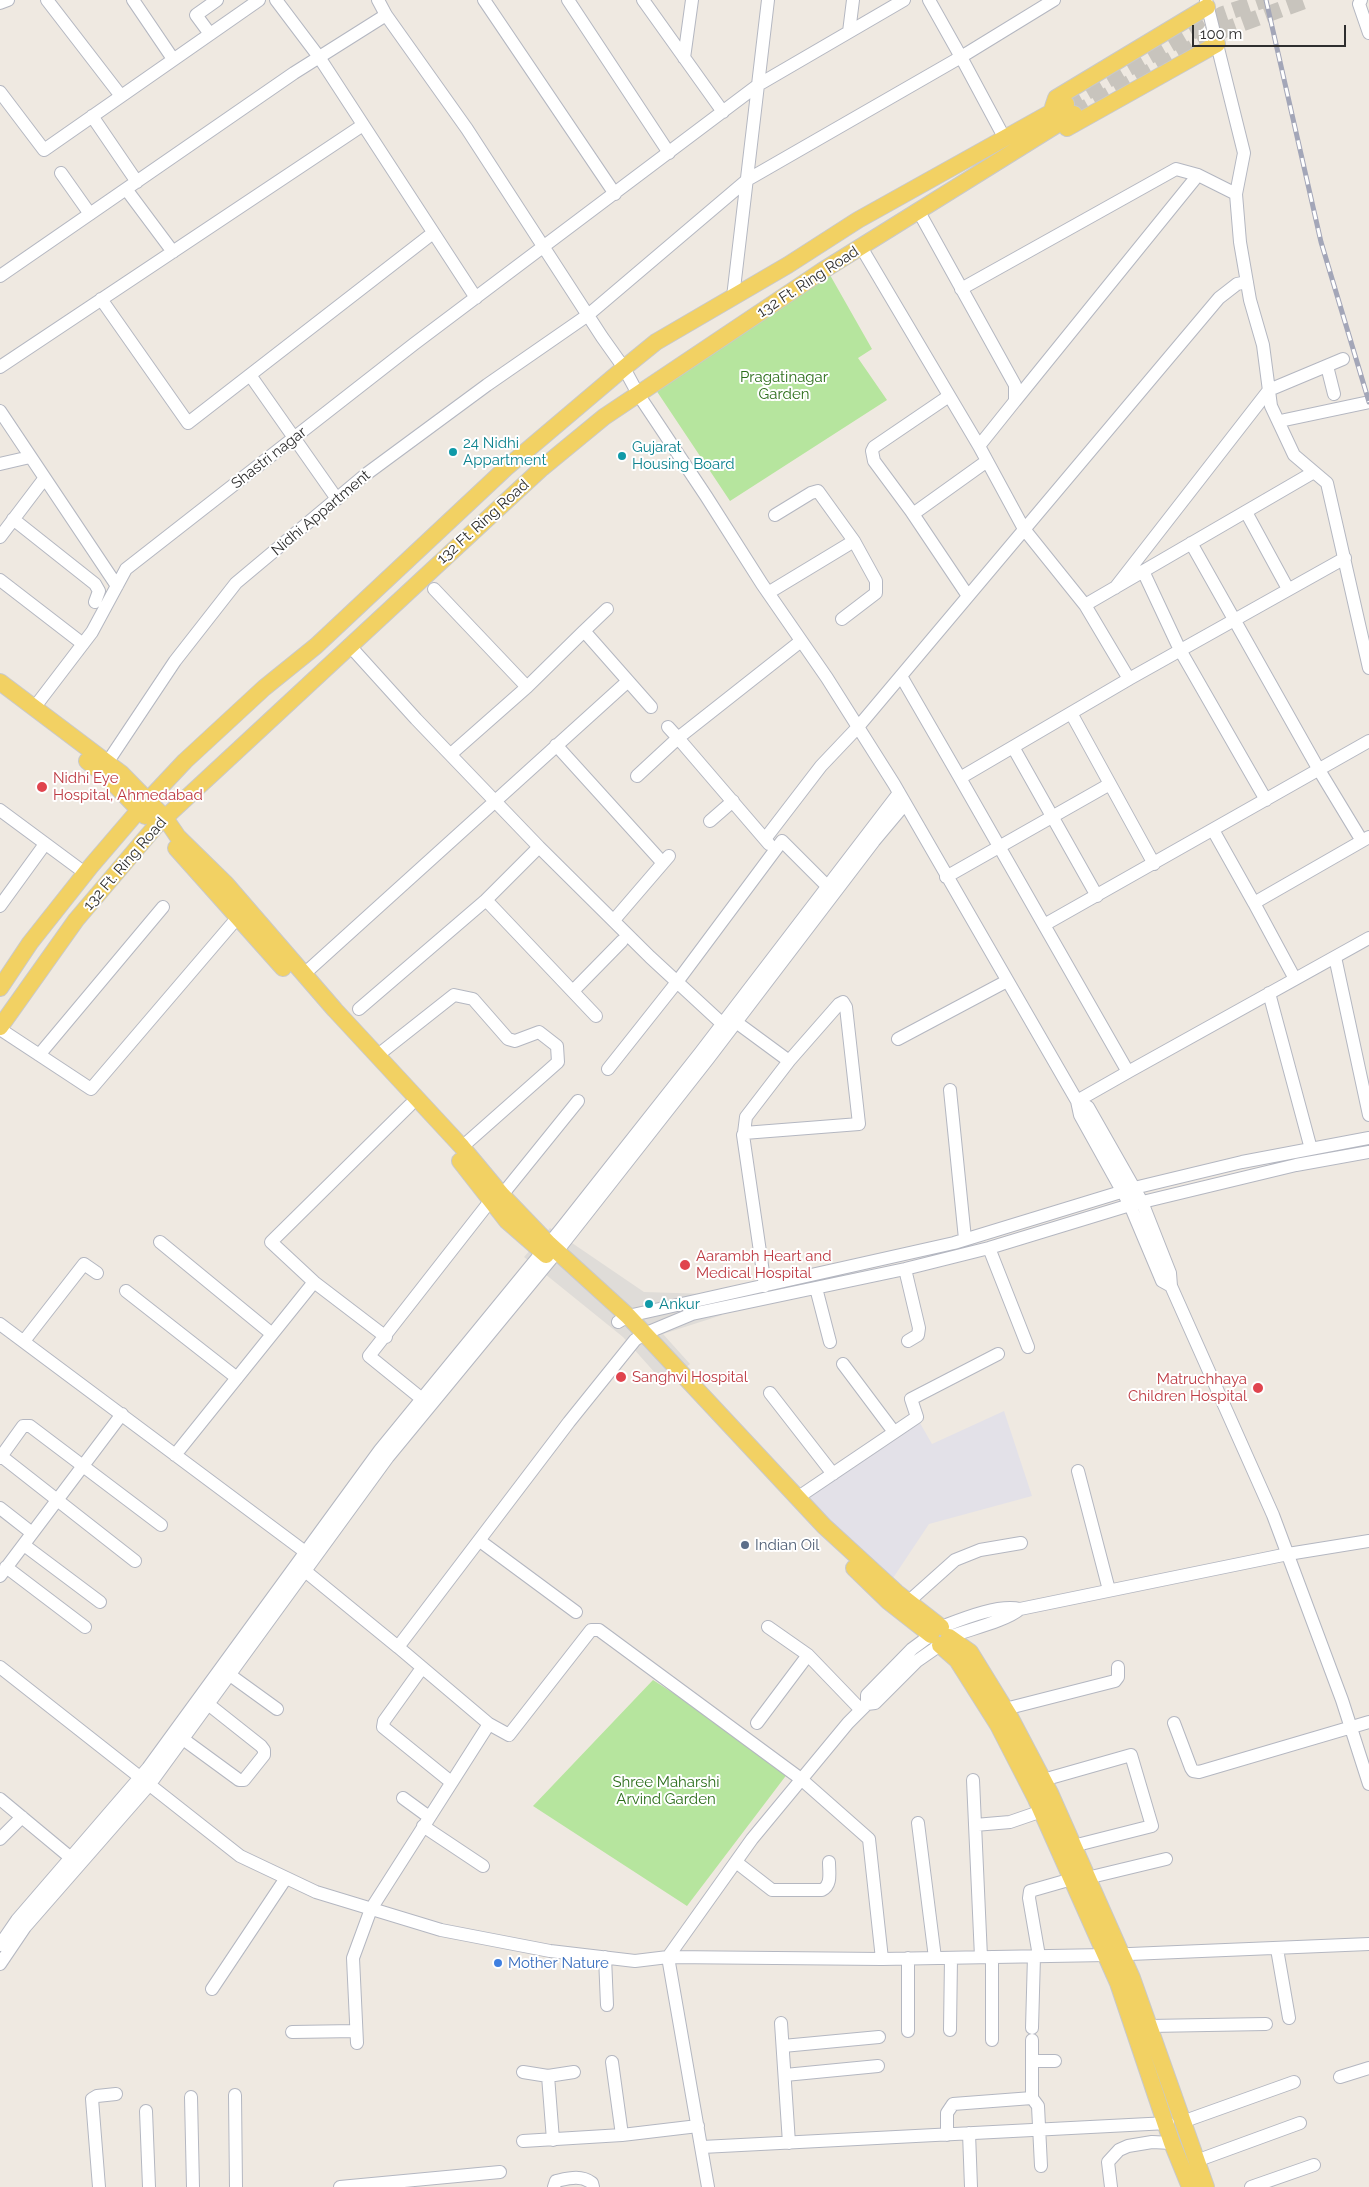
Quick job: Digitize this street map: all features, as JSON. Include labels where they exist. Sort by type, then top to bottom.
[{"type":"main road","points":[[1054,119],[1056,98],[1206,3]]},
{"type":"main road","points":[[1054,119],[1067,128],[1217,44]]},
{"type":"main road","points":[[1054,119],[1070,109]]},
{"type":"main road","name":"132 Ft. Ring Road","points":[[0,988],[30,943],[85,873],[143,805],[186,761],[264,688],[316,646],[506,468],[624,368],[656,342],[858,220],[1005,139],[1054,119]]},
{"type":"main road","name":"132 Ft. Ring Road","points":[[0,1028],[76,920],[160,822],[289,705],[349,645],[542,468],[604,417],[862,247],[919,212],[1054,119]]},
{"type":"main road","points":[[0,682],[122,774],[143,805]]},
{"type":"main road","points":[[0,695],[143,805],[226,884],[304,975],[462,1147],[496,1198]]},
{"type":"main road","points":[[160,822],[238,917],[496,1198],[623,1319],[824,1526],[908,1602],[941,1636],[998,1725],[1079,1879],[1113,1955],[1118,1983],[1175,2123],[1196,2160],[1206,2187]]},
{"type":"main road","points":[[640,1337],[817,1533],[889,1602],[941,1636],[970,1652],[1005,1709],[1043,1780],[1073,1846],[1079,1879]]},
{"type":"main road","points":[[1113,1955],[1132,1978],[1149,2026],[1175,2123],[1172,2143],[1190,2187]]},
{"type":"street","points":[[0,3],[8,0]]},
{"type":"street","points":[[47,0],[121,96]]},
{"type":"street","points":[[134,0],[173,59]]},
{"type":"street","points":[[210,34],[196,15],[217,0]]},
{"type":"street","points":[[0,92],[44,150],[259,0]]},
{"type":"street","points":[[276,0],[319,57],[476,298]]},
{"type":"street","points":[[378,0],[386,15],[467,129],[545,247],[624,368],[638,394],[858,727],[902,799],[1077,1101],[1080,1115],[1136,1203],[1170,1273],[1171,1286],[1288,1554],[1369,1784]]},
{"type":"street","points":[[484,0],[615,194]]},
{"type":"street","points":[[568,0],[668,153]]},
{"type":"street","points":[[643,0],[723,112]]},
{"type":"street","points":[[684,58],[692,0]]},
{"type":"street","points":[[733,296],[768,0]]},
{"type":"street","points":[[849,32],[853,0]]},
{"type":"street","name":"Shastri nagar","points":[[34,708],[83,644],[126,570],[476,298],[758,85],[904,0]]},
{"type":"street","points":[[929,0],[1005,139]]},
{"type":"street","name":"Nidhi Appartment","points":[[107,763],[175,661],[236,584],[338,498],[487,385],[588,315],[747,180],[961,57],[1054,0]]},
{"type":"street","points":[[1361,0],[1359,4],[1369,33]]},
{"type":"street","points":[[1206,3],[1244,153],[1236,194],[1240,242],[1247,282],[1263,345],[1272,406],[1294,455],[1327,483],[1369,668]]},
{"type":"street","points":[[0,276],[319,57],[386,15]]},
{"type":"street","points":[[92,116],[131,186],[173,252]]},
{"type":"street","points":[[0,367],[363,125]]},
{"type":"street","points":[[962,289],[1176,169],[1198,175],[1236,194]]},
{"type":"street","points":[[60,173],[90,214]]},
{"type":"street","points":[[979,446],[1198,175]]},
{"type":"street","points":[[919,212],[1015,385],[1015,401]]},
{"type":"street","points":[[101,299],[188,423],[434,233]]},
{"type":"street","points":[[862,247],[979,446],[1024,529],[1085,605],[1129,679]]},
{"type":"street","points":[[765,839],[820,766],[858,727],[1219,298],[1237,284],[1247,282]]},
{"type":"street","points":[[1115,588],[1269,390],[1343,359]]},
{"type":"street","points":[[1327,366],[1334,394]]},
{"type":"street","points":[[250,375],[338,498]]},
{"type":"street","points":[[949,396],[874,447],[872,451],[874,461],[913,514],[968,596]]},
{"type":"street","points":[[1280,422],[1369,402]]},
{"type":"street","points":[[0,411],[117,586]]},
{"type":"street","points":[[0,464],[30,457]]},
{"type":"street","points":[[913,514],[987,461]]},
{"type":"street","points":[[1085,605],[1314,472]]},
{"type":"street","points":[[0,536],[44,478]]},
{"type":"street","points":[[775,515],[811,492],[818,491],[854,541],[876,581],[877,588],[876,593],[842,618]]},
{"type":"street","points":[[1246,512],[1288,589]]},
{"type":"street","points":[[13,519],[95,584],[99,591],[95,602]]},
{"type":"street","points":[[768,593],[854,541]]},
{"type":"street","points":[[1192,544],[1319,770],[1366,839],[1254,903]]},
{"type":"street","points":[[960,778],[1129,679],[1344,558]]},
{"type":"street","points":[[1143,571],[1180,650],[1266,800]]},
{"type":"street","points":[[0,580],[83,644]]},
{"type":"street","points":[[434,590],[527,687]]},
{"type":"street","points":[[451,754],[527,687],[607,609]]},
{"type":"street","points":[[584,631],[651,707]]},
{"type":"street","points":[[637,776],[678,738],[801,641]]},
{"type":"street","points":[[349,645],[539,847],[677,982],[729,1025],[789,1061]]},
{"type":"street","points":[[901,676],[1128,1072]]},
{"type":"street","points":[[304,975],[627,682]]},
{"type":"street","points":[[1071,713],[1154,864]]},
{"type":"street","points":[[668,727],[776,851]]},
{"type":"street","points":[[1044,925],[1369,741]]},
{"type":"street","points":[[556,745],[666,859],[614,920]]},
{"type":"street","points":[[1013,747],[1097,896]]},
{"type":"street","points":[[946,877],[1110,784]]},
{"type":"street","points":[[729,1025],[827,886],[902,799]]},
{"type":"street","points":[[310,1555],[874,841],[902,799]]},
{"type":"street","points":[[710,821],[733,801]]},
{"type":"street","points":[[0,810],[85,873]]},
{"type":"street","points":[[1213,830],[1295,979]]},
{"type":"street","points":[[608,1070],[677,982],[782,841],[827,886]]},
{"type":"street","points":[[0,906],[45,844]]},
{"type":"street","points":[[359,1010],[486,900],[539,847]]},
{"type":"street","points":[[486,900],[574,990],[596,1016]]},
{"type":"street","points":[[39,1055],[163,907]]},
{"type":"street","points":[[0,1028],[91,1089],[238,917]]},
{"type":"street","points":[[1077,1101],[1369,938]]},
{"type":"street","points":[[574,990],[622,941]]},
{"type":"street","points":[[1335,957],[1369,1115]]},
{"type":"street","points":[[898,1039],[1008,981]]},
{"type":"street","points":[[1269,993],[1311,1149]]},
{"type":"street","points":[[378,1055],[454,995],[472,999],[508,1038],[515,1041],[539,1032],[556,1046],[558,1062],[462,1147]]},
{"type":"street","points":[[744,1133],[859,1124],[846,1007],[843,1002],[839,1004],[789,1061],[746,1118],[744,1133],[765,1286]]},
{"type":"street","points":[[950,1090],[965,1239]]},
{"type":"street","points":[[422,1399],[369,1356],[496,1198],[578,1101]]},
{"type":"street","points":[[386,1337],[314,1282],[271,1242],[410,1105]]},
{"type":"street","points":[[623,1319],[965,1239],[1128,1189],[1369,1138]]},
{"type":"street","points":[[398,1647],[569,1422],[640,1337],[692,1314],[904,1270],[989,1248],[1136,1203],[1296,1165],[1369,1152]]},
{"type":"street","points":[[160,1242],[272,1334]]},
{"type":"street","points":[[989,1248],[1028,1347]]},
{"type":"street","points":[[0,1945],[17,1920],[71,1858],[183,1739],[230,1675],[380,1450],[550,1251]]},
{"type":"street","points":[[24,1341],[84,1264],[97,1272]]},
{"type":"street","points":[[904,1270],[919,1328],[918,1335],[908,1341]]},
{"type":"street","points":[[175,1455],[314,1282]]},
{"type":"street","points":[[816,1288],[830,1342]]},
{"type":"street","points":[[126,1291],[237,1378]]},
{"type":"street","points":[[0,1324],[310,1555]]},
{"type":"street","points":[[797,1498],[917,1417],[911,1399],[998,1354]]},
{"type":"street","points":[[843,1364],[894,1432]]},
{"type":"street","points":[[770,1393],[833,1474]]},
{"type":"street","points":[[85,1627],[3,1572],[122,1414]]},
{"type":"street","points":[[135,1561],[1,1457],[23,1426],[30,1426],[161,1526]]},
{"type":"street","points":[[1078,1471],[1109,1590]]},
{"type":"street","points":[[0,1508],[32,1533]]},
{"type":"street","points":[[480,1541],[576,1612]]},
{"type":"street","points":[[708,2187],[668,1957],[736,1862],[801,1779],[848,1723],[864,1707],[875,1703],[941,1636],[1011,1617],[1020,1609],[1288,1554],[1369,1541]]},
{"type":"street","points":[[908,1602],[955,1560],[980,1550],[1021,1543]]},
{"type":"street","points":[[24,1545],[100,1602]]},
{"type":"street","points":[[301,1568],[489,1724],[509,1735],[594,1628],[801,1779],[869,1840],[882,1959]]},
{"type":"street","points":[[0,1964],[25,1927],[145,1781],[301,1568]]},
{"type":"street","points":[[768,1627],[808,1655],[864,1707]]},
{"type":"street","points":[[757,1723],[808,1655]]},
{"type":"street","points":[[0,1667],[240,1856],[316,1892],[441,1930],[550,1951],[635,1961],[668,1957],[882,1959],[1113,1955],[1277,1949],[1326,1945],[1337,1947],[1369,1944]]},
{"type":"street","points":[[1005,1709],[1115,1681],[1118,1677],[1118,1667]]},
{"type":"street","points":[[422,1668],[384,1721],[383,1726],[451,1782]]},
{"type":"street","points":[[230,1675],[277,1708]]},
{"type":"street","points":[[183,1739],[239,1780],[244,1780],[264,1754],[261,1746],[208,1704]]},
{"type":"street","points":[[1174,1723],[1191,1768],[1199,1772],[1350,1726],[1369,1722]]},
{"type":"street","points":[[292,2032],[356,2037],[353,1958],[371,1909],[489,1724]]},
{"type":"street","points":[[1043,1780],[1131,1755],[1152,1826],[1073,1846]]},
{"type":"street","points":[[973,1780],[992,2040]]},
{"type":"street","points":[[403,1798],[426,1822],[483,1866]]},
{"type":"street","points":[[0,1799],[71,1858]]},
{"type":"street","points":[[975,1826],[1010,1822],[1042,1811]]},
{"type":"street","points":[[0,1839],[22,1817]]},
{"type":"street","points":[[918,1823],[935,1958]]},
{"type":"street","points":[[1042,2166],[1038,2106],[1032,2098],[1032,2034],[1036,1956],[1029,1898],[1030,1891],[1166,1859]]},
{"type":"street","points":[[736,1862],[768,1886],[779,1890],[822,1890],[826,1888],[829,1885],[829,1862]]},
{"type":"street","points":[[212,1989],[286,1878]]},
{"type":"street","points":[[1326,1945],[1336,1940],[1369,1936]]},
{"type":"street","points":[[1277,1949],[1289,2018]]},
{"type":"street","points":[[605,1957],[607,2005]]},
{"type":"street","points":[[908,1958],[908,2031]]},
{"type":"street","points":[[950,2030],[951,1958]]},
{"type":"street","points":[[782,2023],[789,2143]]},
{"type":"street","points":[[1149,2026],[1266,2024]]},
{"type":"street","points":[[783,2046],[879,2037]]},
{"type":"street","points":[[1032,2061],[1055,2061]]},
{"type":"street","points":[[612,2062],[622,2135]]},
{"type":"street","points":[[785,2075],[878,2066]]},
{"type":"street","points":[[1340,2077],[1369,2068]]},
{"type":"street","points":[[523,2072],[548,2076],[574,2072]]},
{"type":"street","points":[[548,2076],[553,2140]]},
{"type":"street","points":[[702,2147],[1175,2123],[1294,2082]]},
{"type":"street","points":[[99,2187],[92,2099],[97,2096],[116,2094]]},
{"type":"street","points":[[234,2094],[236,2187]]},
{"type":"street","points":[[191,2097],[193,2187]]},
{"type":"street","points":[[947,2135],[947,2113],[953,2104],[1032,2098]]},
{"type":"street","points":[[146,2111],[149,2187]]},
{"type":"street","points":[[1196,2160],[1300,2123]]},
{"type":"street","points":[[523,2140],[553,2140],[622,2135],[698,2126]]},
{"type":"street","points":[[969,2134],[971,2187]]},
{"type":"street","points":[[1112,2187],[1108,2162],[1119,2150],[1152,2142],[1172,2143]]},
{"type":"street","points":[[1251,2187],[1314,2165]]},
{"type":"street","points":[[340,2187],[500,2172]]},
{"type":"street","points":[[554,2187],[556,2181],[573,2178],[585,2178],[592,2183],[593,2187]]},
{"type":"shaded area","name":"Ankur","points":[[550,1228],[644,1292],[708,1294],[722,1315],[663,1334],[690,1364],[665,1384],[623,1337],[524,1257]]},
{"type":"shaded area","points":[[1004,1411],[1032,1496],[929,1524],[891,1581],[805,1500],[920,1423],[932,1444]]},
{"type":"green space","name":"Pragatinagar Garden","points":[[830,275],[872,349],[858,358],[887,400],[730,501],[656,390]]},
{"type":"green space","name":"Shree Maharshi Arvind Garden","points":[[653,1680],[791,1769],[687,1906],[533,1806]]},
{"type":"tunnel","points":[[1066,104],[1223,14],[1264,0]]},
{"type":"tunnel","points":[[1074,114],[1224,30],[1307,0]]},
{"type":"railway","points":[[1266,0],[1321,242],[1369,402]]},
{"type":"place","name":"24 Nidhi Appartment","points":[[453,452]]},
{"type":"place","name":"Gujarat Housing Board","points":[[622,456]]},
{"type":"place","name":"Nidhi Eye Hospital, Ahmedabad","points":[[42,787]]},
{"type":"place","name":"Aarambh Heart and Medical Hospital","points":[[685,1265]]},
{"type":"place","name":"Ankur","points":[[649,1304]]},
{"type":"place","name":"Sanghvi Hospital","points":[[621,1377]]},
{"type":"place","name":"Matruchhaya Children Hospital","points":[[1258,1388]]},
{"type":"place","name":"Indian Oil","points":[[745,1545]]},
{"type":"place","name":"Mother Nature","points":[[498,1963]]}]
